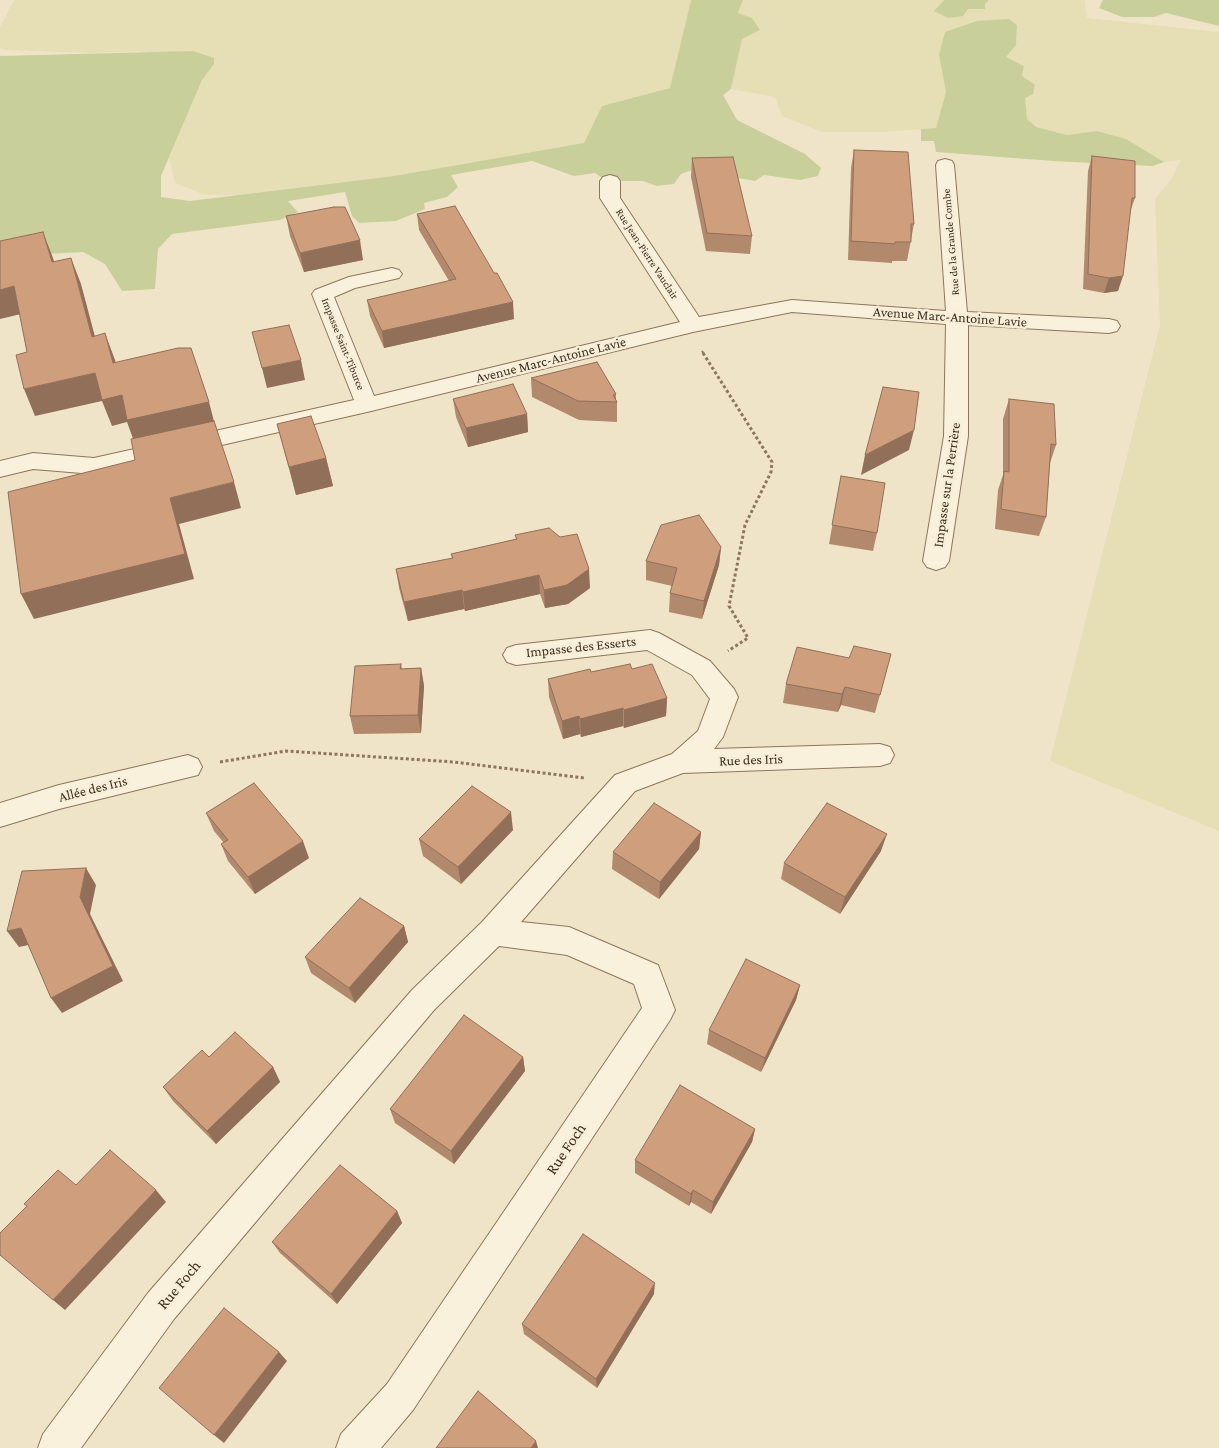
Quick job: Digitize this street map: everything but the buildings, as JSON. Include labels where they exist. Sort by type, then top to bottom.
[{"type":"street","name":"Rue de la Grande Combe","points":[[945,166],[957,318]]},
{"type":"street","name":"Rue Jean-Pierre Vauclair","points":[[610,181],[610,198],[693,325]]},
{"type":"street","name":"Impasse Saint-Tiburce","points":[[368,406],[322,294],[348,283],[392,274]]},
{"type":"street","name":"Avenue Marc-Antoine Lavie","points":[[0,469],[33,461],[94,466],[368,406],[693,325],[792,306],[957,318],[1110,326]]},
{"type":"street","name":"Impasse sur la Perrière","points":[[936,561],[956,436],[957,318]]},
{"type":"street","name":"Impasse des Esserts","points":[[516,654],[650,640],[701,668],[724,697],[709,736],[682,762]]},
{"type":"street","name":"Rue des Iris","points":[[625,783],[682,762],[880,755]]},
{"type":"street","name":"Allée des Iris","points":[[0,815],[59,798],[188,767]]},
{"type":"street","name":"Rue Foch","points":[[57,1448],[161,1306],[423,1000],[493,932],[625,783]]},
{"type":"street","name":"Rue Foch","points":[[355,1448],[400,1396],[659,1010],[647,975],[570,941],[493,932]]},
{"type":"path","points":[[693,325],[698,345],[772,462],[771,472],[744,525],[729,606],[748,638],[701,668]]},
{"type":"path","points":[[188,767],[286,751],[454,762],[625,783]]},
{"type":"shaded area","points":[[14,0],[691,0],[670,88],[602,106],[584,143],[394,176],[239,195],[205,195],[175,183],[169,158],[202,80],[214,64],[139,51],[91,53],[5,50],[0,47],[0,27]]},
{"type":"shaded area","points":[[743,0],[944,0],[934,11],[968,9],[984,4],[989,0],[1085,0],[1087,18],[1219,32],[1219,831],[1050,761],[1160,325],[1155,199],[1171,180],[1181,160],[1164,162],[1126,139],[1097,131],[1067,135],[1036,127],[1027,119],[1022,76],[1024,66],[1006,57],[1016,45],[1017,25],[1009,19],[939,55],[946,92],[936,128],[884,132],[822,132],[782,116],[775,97],[731,89],[742,39],[752,18],[738,13]]},
{"type":"green space","points":[[691,0],[743,0],[738,13],[752,18],[760,30],[742,39],[731,89],[723,95],[737,120],[805,154],[821,168],[818,176],[800,180],[764,175],[755,181],[692,170],[681,174],[674,184],[657,186],[643,181],[617,181],[602,178],[595,173],[574,176],[532,161],[451,175],[458,187],[447,197],[424,203],[425,209],[396,221],[359,223],[352,216],[345,192],[288,201],[298,212],[280,220],[172,234],[158,249],[155,289],[122,291],[105,264],[83,252],[26,255],[0,259],[0,56],[193,51],[214,58],[214,64],[202,80],[161,176],[161,197],[190,201],[394,176],[584,143],[602,106],[670,88]]},
{"type":"green space","points":[[944,0],[989,0],[985,4],[985,9],[968,9],[963,16],[948,18],[934,11]]},
{"type":"green space","points":[[1103,0],[1219,0],[1219,26],[1166,13],[1154,17],[1122,17],[1099,8]]},
{"type":"green space","points":[[1009,19],[1017,25],[1016,45],[1006,57],[1024,66],[1022,76],[1035,85],[1033,94],[1025,98],[1027,119],[1036,127],[1067,135],[1097,131],[1126,139],[1164,162],[1153,166],[936,152],[934,141],[921,141],[921,129],[936,128],[946,92],[939,55],[945,32],[977,21]]}]
